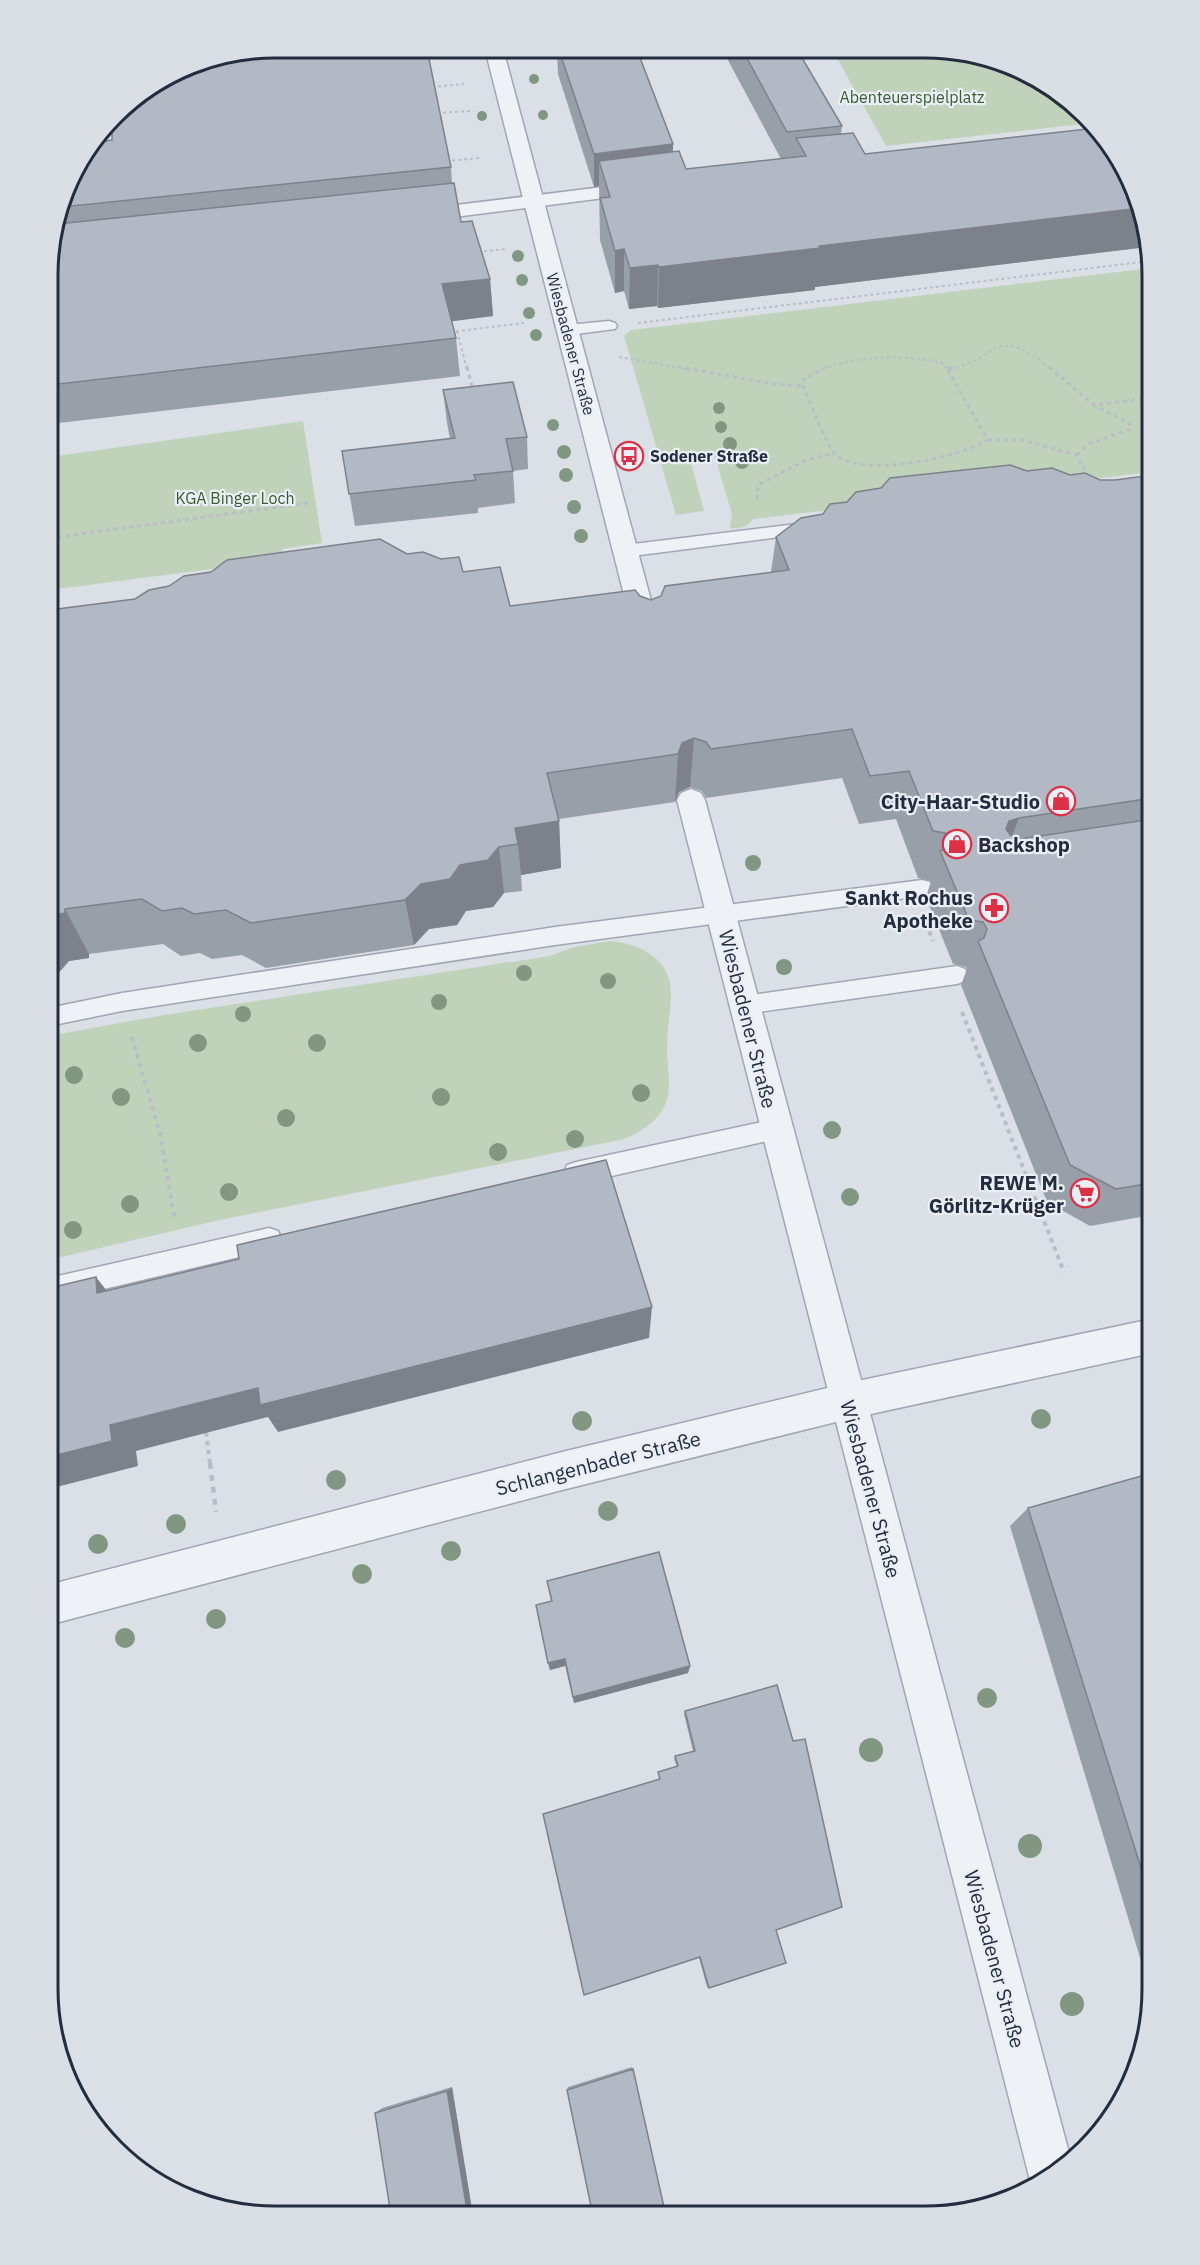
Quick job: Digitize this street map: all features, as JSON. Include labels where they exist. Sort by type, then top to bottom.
[{"type":"street","name":"Wiesbadener Straße","points":[[496,58],[648,639]]},
{"type":"street","points":[[392,219],[668,185]]},
{"type":"street","name":"Wiesbadener Straße","points":[[691,800],[1049,2167]]},
{"type":"street","name":"Schlangenbader Straße","points":[[58,1602],[562,1471],[848,1401],[1142,1338]]},
{"type":"lane","points":[[568,330],[609,326]]},
{"type":"lane","points":[[625,551],[826,526]]},
{"type":"lane","points":[[58,1015],[122,1002],[555,936],[917,888]]},
{"type":"lane","points":[[744,1005],[952,975]]},
{"type":"lane","points":[[552,1178],[776,1129]]},
{"type":"lane","points":[[58,1288],[297,1233]]},
{"type":"path","points":[[432,87],[464,84]]},
{"type":"path","points":[[436,114],[470,111]]},
{"type":"path","points":[[446,161],[480,158]]},
{"type":"path","points":[[474,252],[507,249]]},
{"type":"path","points":[[609,326],[1141,262]]},
{"type":"path","points":[[446,332],[524,323]]},
{"type":"path","points":[[457,331],[473,390]]},
{"type":"path","points":[[948,369],[967,365],[1000,345],[1019,346],[1027,350],[1094,405],[1129,423],[1131,429],[1083,446],[1077,455]]},
{"type":"path","points":[[618,357],[775,384],[802,386]]},
{"type":"path","points":[[988,440],[948,369],[944,364],[934,360],[916,358],[864,360],[812,372],[803,380],[802,386],[834,453],[841,459],[853,462],[921,461],[966,451],[988,440],[999,438],[1054,446],[1077,455],[1091,484]]},
{"type":"path","points":[[1094,405],[1142,399]]},
{"type":"path","points":[[767,534],[755,495],[758,485],[806,460],[834,453]]},
{"type":"path","points":[[58,537],[308,503]]},
{"type":"path","points":[[917,888],[1064,1272]]},
{"type":"path","points":[[122,1002],[160,1134],[182,1258]]},
{"type":"path","points":[[206,1432],[217,1519]]},
{"type":"green space","name":"Abenteuerspielplatz","points":[[837,58],[925,58],[953,60],[981,66],[1008,75],[1045,95],[1080,124],[886,146]]},
{"type":"green space","points":[[1142,269],[1142,473],[753,519],[746,526],[730,528],[732,514],[715,457],[690,459],[704,511],[676,515],[624,336],[631,330]]},
{"type":"green space","name":"KGA Binger Loch","points":[[303,421],[322,543],[282,549],[282,560],[58,589],[58,456]]},
{"type":"green space","points":[[610,941],[632,945],[642,949],[659,962],[666,970],[670,980],[667,1101],[657,1118],[637,1133],[625,1139],[215,1221],[58,1258],[58,1034],[164,1015],[550,956],[574,947]]},
{"type":"building","points":[[275,58],[429,58],[451,167],[70,206],[81,179],[95,155],[105,141],[112,140],[112,132],[143,103],[179,81],[219,66],[247,60]]},
{"type":"building","points":[[562,58],[640,58],[673,144],[594,154]]},
{"type":"building","points":[[747,58],[802,58],[842,126],[787,132]]},
{"type":"building","points":[[1085,129],[1097,143],[1119,179],[1131,209],[659,267],[658,265],[630,268],[624,249],[615,251],[600,198],[610,197],[599,161],[679,151],[686,169],[806,156],[796,138],[853,133],[865,154]]},
{"type":"building","points":[[454,183],[461,222],[472,221],[490,279],[442,284],[456,338],[58,384],[58,275],[60,247],[65,223]]},
{"type":"building","points":[[513,382],[527,437],[506,439],[513,471],[474,475],[476,480],[349,494],[342,451],[455,438],[443,390]]},
{"type":"building","points":[[1010,465],[1027,471],[1052,468],[1070,475],[1085,473],[1100,480],[1142,476],[1142,800],[1019,818],[1009,821],[1006,829],[1010,835],[1020,839],[1142,821],[1142,1185],[1116,1189],[1070,1165],[978,941],[984,938],[987,929],[983,922],[969,920],[940,851],[947,849],[950,840],[945,833],[933,831],[909,771],[870,776],[852,729],[711,749],[706,742],[694,738],[682,743],[678,754],[547,773],[559,821],[515,828],[518,844],[499,847],[488,860],[460,865],[450,879],[421,884],[405,900],[251,923],[226,910],[194,914],[182,908],[162,911],[142,899],[65,909],[65,913],[58,914],[58,609],[135,599],[149,590],[169,586],[184,576],[211,572],[227,560],[380,539],[407,554],[423,552],[441,559],[459,557],[463,572],[500,567],[510,606],[635,590],[640,596],[651,600],[661,596],[665,586],[789,570],[776,537],[801,518],[823,514],[830,504],[847,502],[856,492],[881,488],[890,478]]},
{"type":"building","points":[[606,1160],[652,1307],[260,1405],[258,1388],[110,1425],[112,1441],[58,1455],[58,1286],[96,1277],[97,1293],[239,1259],[237,1245]]},
{"type":"building","points":[[1142,1476],[1142,1871],[1028,1508]]},
{"type":"building","points":[[659,1552],[690,1666],[573,1697],[565,1659],[548,1663],[536,1605],[552,1601],[547,1581]]},
{"type":"building","points":[[777,1685],[793,1741],[805,1739],[842,1907],[776,1930],[786,1963],[709,1988],[700,1957],[584,1995],[543,1814],[660,1779],[658,1772],[678,1766],[675,1756],[695,1751],[685,1711]]},
{"type":"building","points":[[633,2069],[664,2206],[591,2206],[567,2090]]},
{"type":"building","points":[[447,2091],[466,2206],[390,2206],[375,2113]]},
{"type":"place","name":"Sodener Straße","points":[[629,456]]},
{"type":"place","name":"City-Haar-Studio","points":[[1061,801]]},
{"type":"place","name":"Backshop","points":[[957,844]]},
{"type":"place","name":"Sankt Rochus Apotheke","points":[[994,908]]},
{"type":"place","name":"REWE M. Görlitz-Krüger","points":[[1085,1193]]}]
